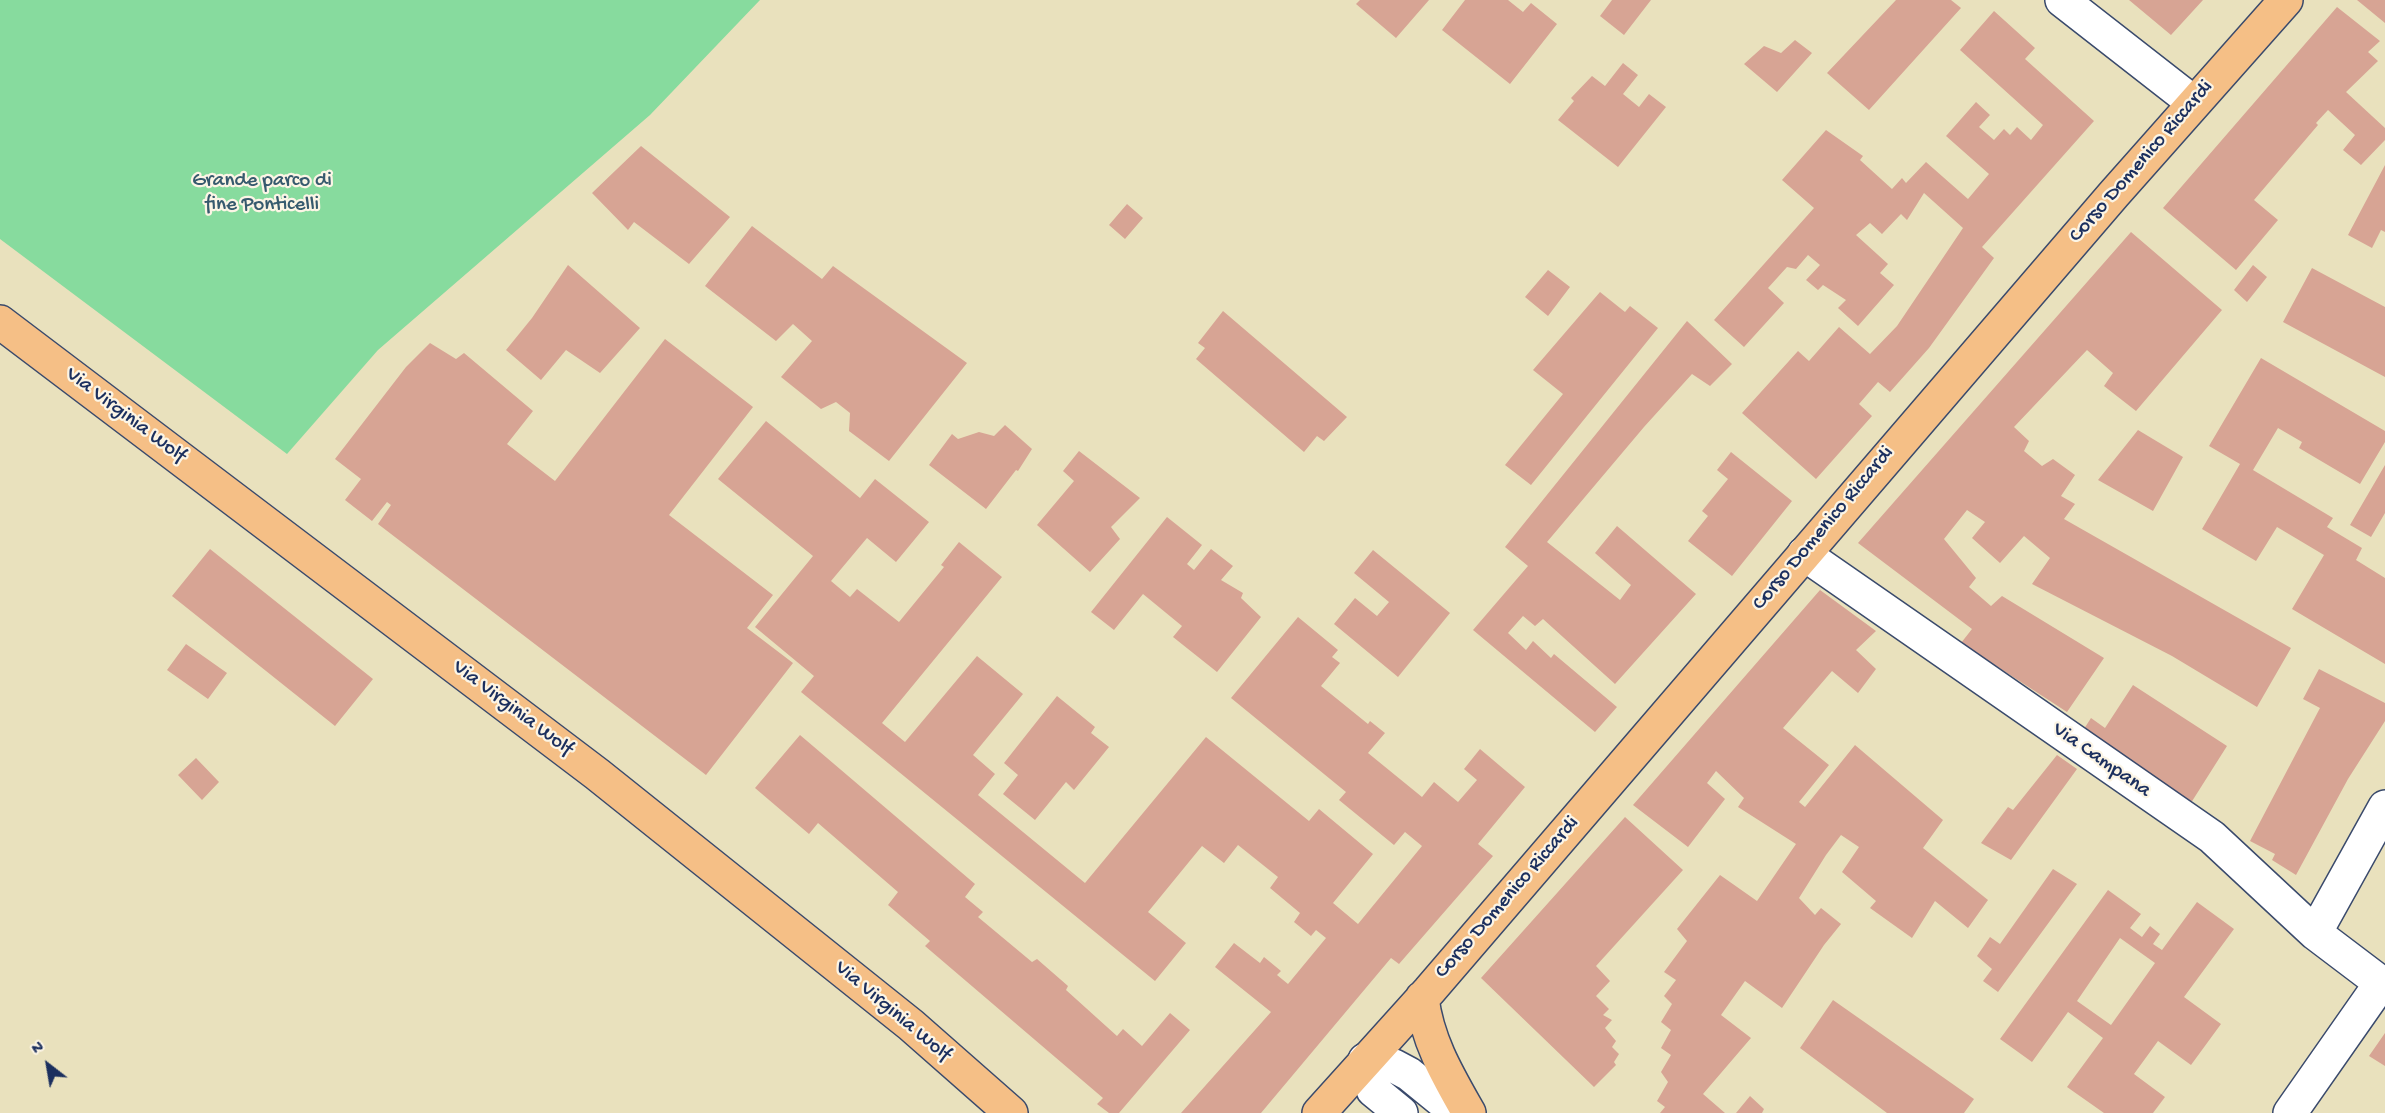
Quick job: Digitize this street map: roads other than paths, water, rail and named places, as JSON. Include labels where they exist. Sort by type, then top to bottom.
[{"type":"main road","name":"Corso Domenico Riccardi","points":[[1319,1113],[1422,998],[2194,103],[2286,0]]},
{"type":"main road","name":"Via Virginia Wolf","points":[[0,322],[597,774],[911,1025],[1011,1113]]},
{"type":"main road","points":[[1422,998],[1431,1041],[1447,1076],[1469,1113]]},
{"type":"street","points":[[2062,0],[2194,103]]},
{"type":"street","name":"Via Campana","points":[[1804,554],[2212,837],[2315,933],[2383,985]]},
{"type":"street","points":[[2315,933],[2376,845],[2385,807]]},
{"type":"street","points":[[2290,1113],[2383,985]]},
{"type":"street","points":[[1401,1113],[1373,1089],[1365,1060],[1394,1066],[1409,1074],[1457,1113]]},
{"type":"park label","name":"Grande parco di fine Ponticelli","points":[[262,194]]}]
